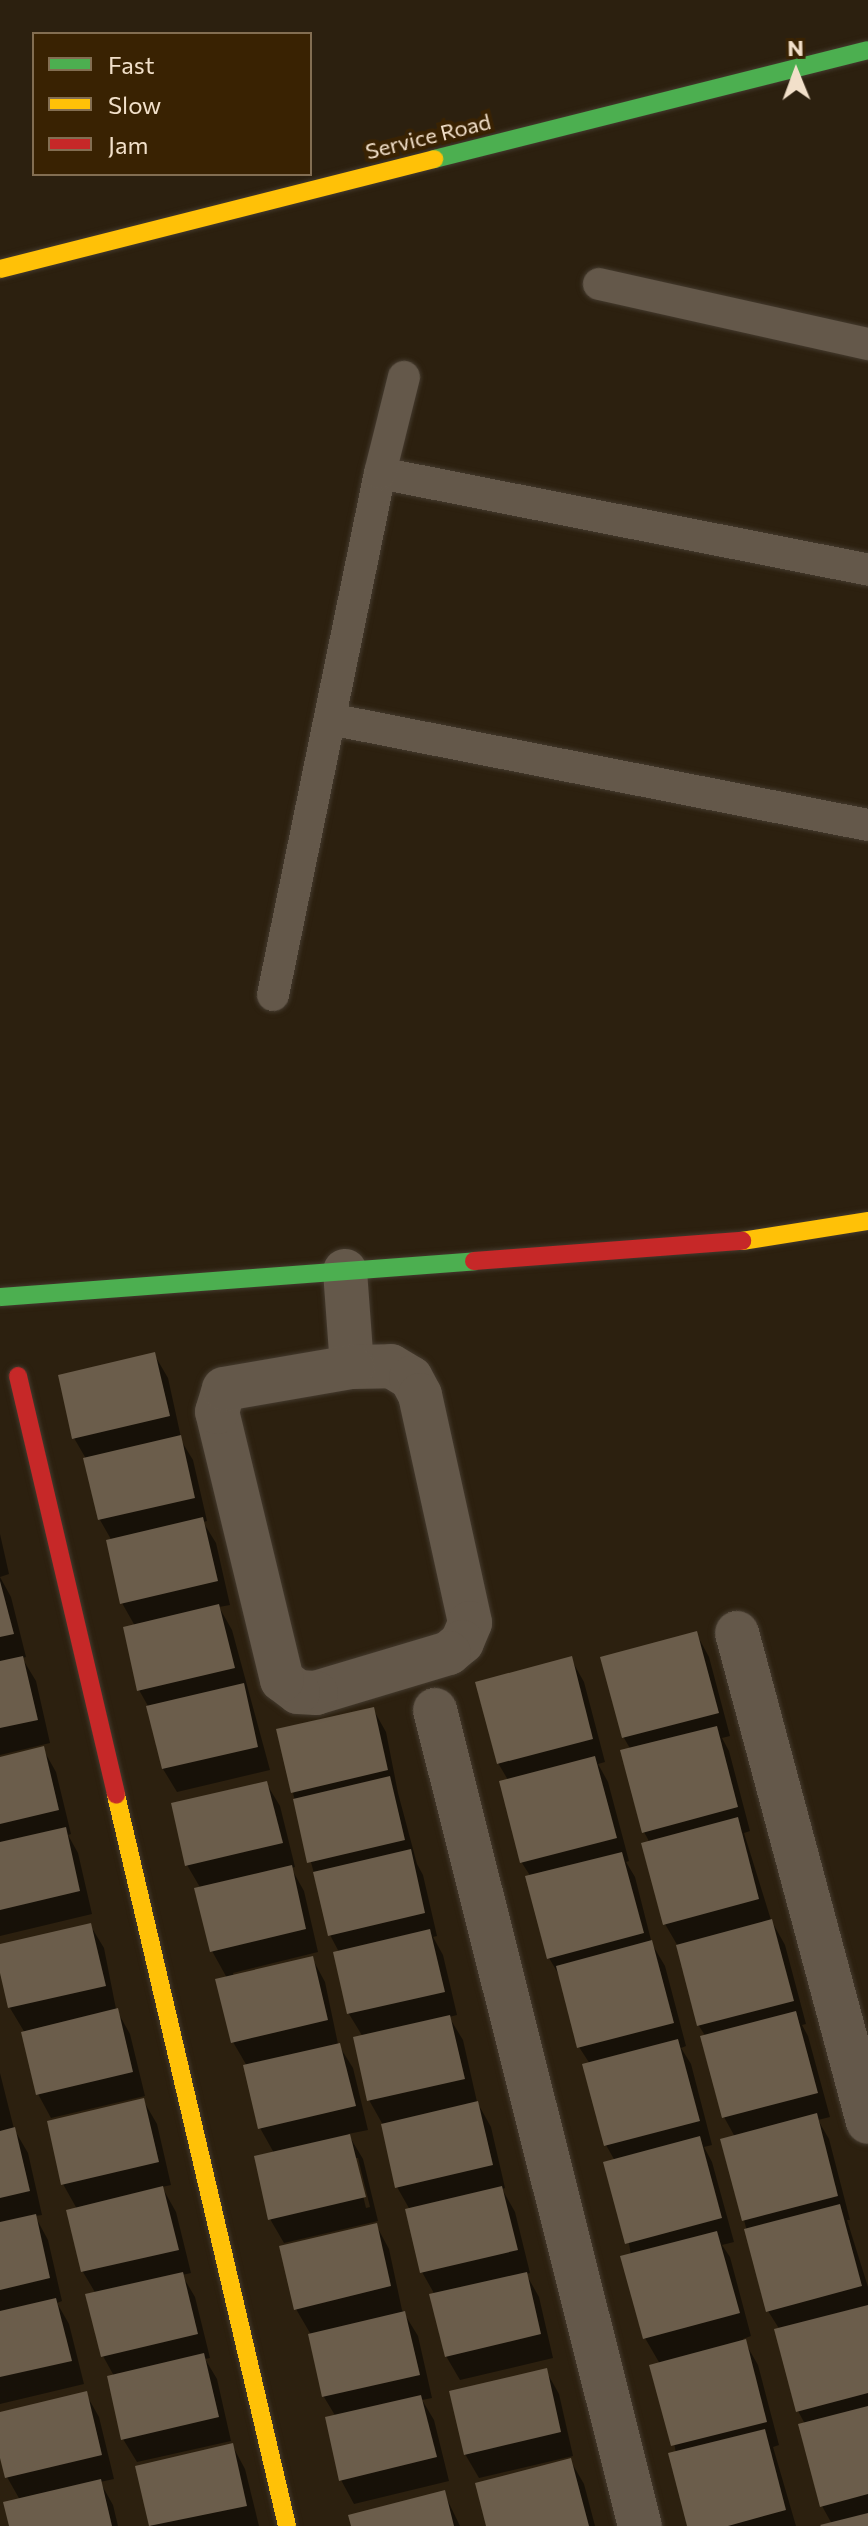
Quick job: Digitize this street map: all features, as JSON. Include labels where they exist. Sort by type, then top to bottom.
[{"type":"street","name":"Service Road","points":[[0,269],[868,50]]},
{"type":"street","points":[[0,1297],[754,1240],[868,1221]]},
{"type":"street","points":[[345,1271],[352,1367]]},
{"type":"street","points":[[391,1366],[411,1378],[420,1395],[470,1623],[462,1642],[449,1653],[316,1693],[298,1692],[282,1680],[217,1412],[224,1389],[352,1367],[391,1366]]},
{"type":"street","points":[[18,1376],[287,2526]]},
{"type":"street","points":[[737,1633],[868,2122]]},
{"type":"street","points":[[435,1710],[640,2526]]},
{"type":"lane","points":[[599,284],[868,344]]},
{"type":"lane","points":[[273,995],[380,473],[404,377]]},
{"type":"lane","points":[[380,473],[868,570]]},
{"type":"lane","points":[[330,719],[868,825]]},
{"type":"building","points":[[155,1352],[170,1416],[72,1439],[58,1375]]},
{"type":"building","points":[[181,1435],[195,1498],[98,1520],[83,1458]]},
{"type":"building","points":[[203,1517],[218,1581],[120,1604],[106,1540]]},
{"type":"building","points":[[0,1581],[14,1634],[0,1637]]},
{"type":"building","points":[[219,1604],[235,1668],[137,1691],[123,1627]]},
{"type":"building","points":[[697,1631],[719,1713],[622,1738],[600,1657]]},
{"type":"building","points":[[23,1656],[38,1720],[0,1728],[0,1661]]},
{"type":"building","points":[[572,1656],[593,1739],[497,1764],[475,1682]]},
{"type":"building","points":[[244,1683],[258,1747],[162,1769],[146,1706]]},
{"type":"building","points":[[374,1707],[388,1770],[291,1793],[276,1729]]},
{"type":"building","points":[[717,1726],[738,1807],[642,1833],[620,1750]]},
{"type":"building","points":[[44,1746],[59,1810],[0,1824],[0,1757]]},
{"type":"building","points":[[595,1756],[617,1838],[520,1863],[499,1781]]},
{"type":"building","points":[[390,1776],[405,1840],[307,1863],[293,1799]]},
{"type":"building","points":[[267,1781],[283,1843],[185,1866],[171,1803]]},
{"type":"building","points":[[738,1817],[759,1899],[663,1925],[641,1843]]},
{"type":"building","points":[[66,1827],[80,1891],[0,1910],[0,1842]]},
{"type":"building","points":[[411,1849],[425,1913],[328,1936],[313,1872]]},
{"type":"building","points":[[622,1852],[644,1933],[547,1959],[525,1876]]},
{"type":"building","points":[[292,1865],[306,1929],[210,1952],[194,1888]]},
{"type":"building","points":[[772,1919],[794,2001],[697,2026],[676,1945]]},
{"type":"building","points":[[91,1923],[106,1986],[8,2008],[0,1973],[0,1944]]},
{"type":"building","points":[[430,1929],[445,1992],[347,2014],[333,1952]]},
{"type":"building","points":[[652,1940],[674,2023],[577,2048],[556,1966]]},
{"type":"building","points":[[313,1956],[328,2020],[231,2043],[215,1979]]},
{"type":"building","points":[[118,2008],[133,2072],[36,2095],[21,2032]]},
{"type":"building","points":[[796,2011],[818,2093],[722,2118],[700,2036]]},
{"type":"building","points":[[450,2015],[465,2079],[367,2101],[353,2037]]},
{"type":"building","points":[[678,2039],[700,2121],[604,2146],[582,2064]]},
{"type":"building","points":[[340,2043],[356,2106],[258,2129],[243,2065]]},
{"type":"building","points":[[144,2098],[159,2162],[61,2185],[47,2121]]},
{"type":"building","points":[[478,2101],[493,2165],[395,2188],[381,2124]]},
{"type":"building","points":[[817,2113],[838,2196],[742,2221],[720,2139]]},
{"type":"building","points":[[15,2127],[30,2191],[0,2198],[0,2131]]},
{"type":"building","points":[[350,2134],[366,2197],[268,2220],[254,2156]]},
{"type":"building","points":[[700,2136],[722,2218],[625,2244],[603,2162]]},
{"type":"building","points":[[163,2186],[179,2250],[81,2272],[66,2210]]},
{"type":"building","points":[[502,2186],[518,2250],[420,2273],[405,2209]]},
{"type":"building","points":[[840,2204],[862,2286],[766,2312],[744,2229]]},
{"type":"building","points":[[36,2214],[50,2278],[0,2290],[0,2222]]},
{"type":"building","points":[[377,2223],[391,2286],[294,2310],[279,2246]]},
{"type":"building","points":[[717,2231],[740,2313],[643,2339],[620,2256]]},
{"type":"building","points":[[183,2272],[198,2334],[101,2357],[85,2294]]},
{"type":"building","points":[[527,2272],[541,2334],[445,2357],[429,2294]]},
{"type":"building","points":[[56,2298],[72,2361],[0,2377],[0,2311]]},
{"type":"building","points":[[868,2305],[868,2393],[796,2412],[774,2329]]},
{"type":"building","points":[[405,2311],[420,2375],[322,2397],[308,2334]]},
{"type":"building","points":[[746,2339],[767,2422],[671,2446],[649,2365]]},
{"type":"building","points":[[204,2353],[219,2417],[121,2440],[107,2376]]},
{"type":"building","points":[[547,2368],[561,2432],[464,2455],[449,2391]]},
{"type":"building","points":[[87,2391],[102,2455],[5,2478],[0,2458],[0,2412]]},
{"type":"building","points":[[421,2395],[437,2457],[339,2481],[325,2417]]},
{"type":"building","points":[[868,2406],[868,2494],[820,2507],[798,2424]]},
{"type":"building","points":[[765,2429],[786,2510],[728,2526],[687,2526],[668,2453]]},
{"type":"building","points":[[233,2443],[247,2506],[149,2526],[135,2466]]},
{"type":"building","points":[[571,2458],[589,2526],[486,2526],[475,2483]]},
{"type":"building","points":[[101,2479],[112,2526],[9,2526],[3,2502]]},
{"type":"building","points":[[445,2490],[454,2526],[351,2526],[348,2515]]},
{"type":"building","points":[[868,2513],[868,2526],[820,2525]]},
{"type":"traffic: fast","points":[[434,159],[868,50]]},
{"type":"traffic: fast","points":[[0,1297],[474,1261]]},
{"type":"traffic: slow","points":[[0,269],[434,159]]},
{"type":"traffic: slow","points":[[742,1241],[868,1221]]},
{"type":"traffic: slow","points":[[116,1795],[287,2526]]},
{"type":"traffic: jam","points":[[474,1261],[742,1241]]},
{"type":"traffic: jam","points":[[18,1376],[116,1795]]}]
